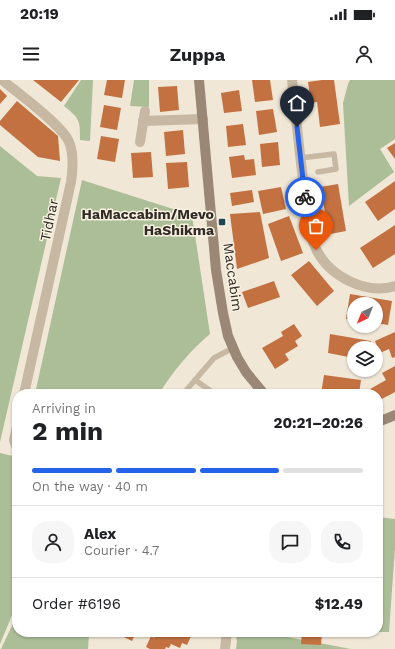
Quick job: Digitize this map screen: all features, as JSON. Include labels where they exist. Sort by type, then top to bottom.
[{"type":"street","name":"Tidhar","points":[[2,80],[60,128],[69,142],[72,154],[73,172],[25,389]]},
{"type":"street","name":"Maccabim","points":[[199,80],[216,270],[223,313],[228,336],[233,348],[246,372],[260,389]]},
{"type":"street","points":[[292,80],[308,223],[316,250],[342,278],[362,286],[373,288],[382,289],[395,286]]},
{"type":"street","points":[[140,142],[144,116],[203,120]]},
{"type":"street","points":[[383,420],[395,415]]},
{"type":"street","points":[[225,649],[226,637]]},
{"type":"lane","points":[[300,158],[334,154],[336,169],[318,172]]},
{"type":"lane","points":[[188,389],[214,358],[233,348]]},
{"type":"lane","points":[[195,380],[208,389]]},
{"type":"green space","points":[[81,80],[93,80],[90,141],[80,140],[78,120],[64,106]]},
{"type":"green space","points":[[134,80],[149,80],[149,107],[130,106]]},
{"type":"green space","points":[[350,80],[395,80],[395,139],[380,149],[394,172],[349,206],[343,103]]},
{"type":"green space","points":[[0,146],[37,176],[61,178],[0,442]]},
{"type":"green space","points":[[82,180],[192,215],[210,334],[182,362],[162,389],[36,389]]},
{"type":"green space","points":[[0,453],[12,456],[12,615],[0,644]]},
{"type":"green space","points":[[383,518],[395,519],[395,548],[389,632],[383,632]]},
{"type":"green space","points":[[12,626],[12,637],[89,637],[88,649],[1,649]]},
{"type":"green space","points":[[236,637],[287,637],[351,649],[236,649]]},
{"type":"building","points":[[33,80],[79,80],[61,102]]},
{"type":"building","points":[[107,80],[125,80],[122,98],[104,95]]},
{"type":"building","points":[[252,80],[270,80],[273,100],[255,102]]},
{"type":"building","points":[[334,80],[340,124],[320,127],[317,102],[311,103],[308,82]]},
{"type":"building","points":[[177,86],[179,110],[160,112],[158,87]]},
{"type":"building","points":[[0,89],[7,96],[0,104]]},
{"type":"building","points":[[239,90],[242,111],[224,113],[221,93]]},
{"type":"building","points":[[17,101],[58,136],[60,161],[38,157],[0,125],[0,121]]},
{"type":"building","points":[[104,105],[121,108],[117,130],[100,127]]},
{"type":"building","points":[[273,109],[277,132],[259,135],[256,111]]},
{"type":"building","points":[[243,124],[246,145],[228,147],[226,126]]},
{"type":"building","points":[[183,130],[185,154],[166,156],[164,132]]},
{"type":"building","points":[[101,136],[119,139],[115,162],[97,159]]},
{"type":"building","points":[[278,142],[280,165],[262,167],[260,144]]},
{"type":"building","points":[[395,143],[395,159],[387,148]]},
{"type":"building","points":[[151,152],[153,177],[133,178],[131,153]]},
{"type":"building","points":[[244,155],[245,160],[254,159],[256,175],[232,178],[229,157]]},
{"type":"building","points":[[187,162],[189,187],[168,189],[166,163]]},
{"type":"building","points":[[395,181],[395,209],[378,221],[365,202]]},
{"type":"building","points":[[338,184],[346,231],[325,235],[324,228],[320,229],[317,213],[325,212],[320,187]]},
{"type":"building","points":[[281,187],[286,209],[263,214],[258,191]]},
{"type":"building","points":[[252,190],[254,202],[232,206],[230,193]]},
{"type":"building","points":[[260,212],[269,258],[237,269],[230,214]]},
{"type":"building","points":[[289,216],[303,253],[281,261],[268,224]]},
{"type":"building","points":[[395,225],[395,254],[373,268],[360,248]]},
{"type":"building","points":[[309,261],[334,291],[317,306],[291,275]]},
{"type":"building","points":[[274,281],[280,297],[248,308],[242,292]]},
{"type":"building","points":[[350,294],[368,297],[350,297]]},
{"type":"building","points":[[383,300],[392,301],[388,325],[383,324]]},
{"type":"building","points":[[294,324],[302,336],[295,341],[298,346],[285,354],[289,360],[275,369],[262,348],[283,336],[281,332]]},
{"type":"building","points":[[395,332],[395,357],[392,358],[389,349],[383,352],[383,341],[375,341]]},
{"type":"building","points":[[330,334],[371,341],[347,341],[347,357],[328,353]]},
{"type":"building","points":[[395,366],[395,392],[383,398],[383,389],[370,389],[386,380],[383,372]]},
{"type":"building","points":[[324,375],[361,380],[360,389],[322,389]]},
{"type":"building","points":[[124,637],[134,637],[132,641]]},
{"type":"building","points":[[151,637],[191,637],[187,645],[182,643],[180,648],[171,644],[169,648],[166,647],[165,649],[150,649],[146,647]]},
{"type":"building","points":[[302,637],[322,637],[321,645],[301,644]]},
{"type":"way so far","points":[[305,197],[308,223],[316,250]]},
{"type":"place","name":"HaMaccabim/Mevo HaShikma","points":[[222,222]]},
{"type":"route","points":[[297,127],[305,197]]}]
